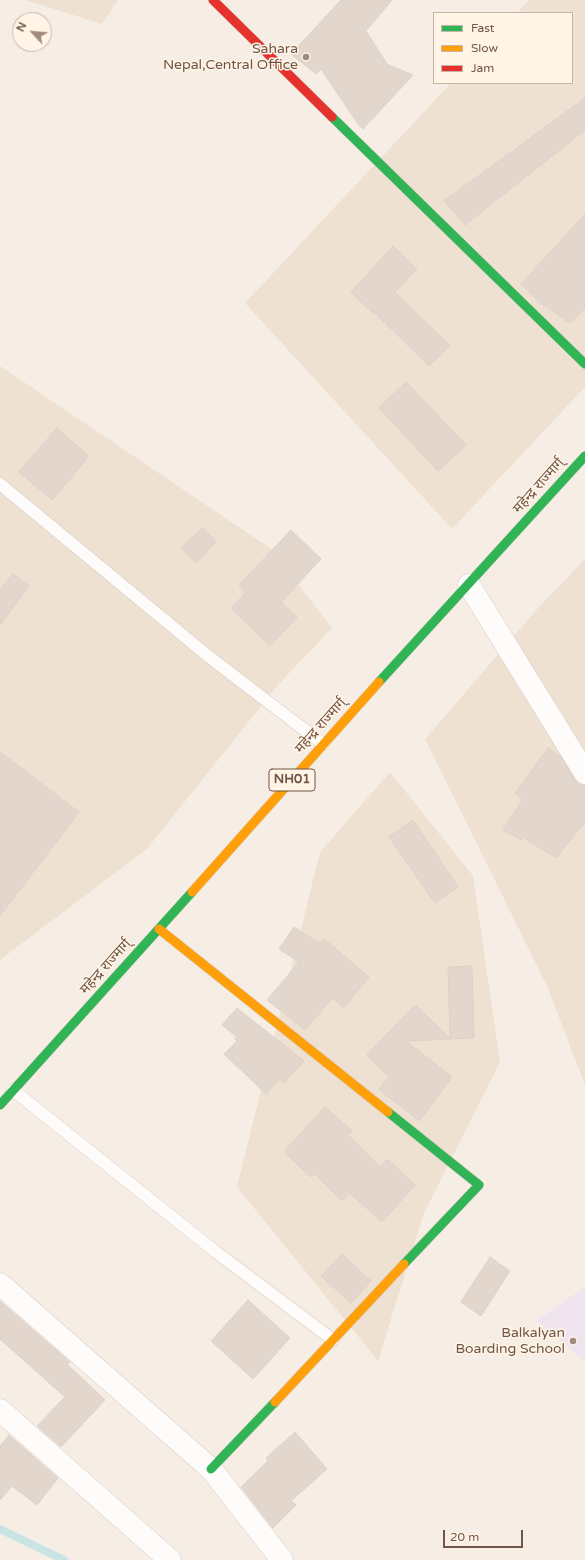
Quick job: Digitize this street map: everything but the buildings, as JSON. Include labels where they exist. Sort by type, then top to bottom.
[{"type":"main road","points":[[213,0],[585,364]]},
{"type":"main road","name":"महेन्द्र राज्मार्ग्","points":[[0,1105],[323,744],[585,456]]},
{"type":"main road","points":[[159,929],[479,1185],[211,1469]]},
{"type":"street","points":[[469,585],[585,773]]},
{"type":"street","points":[[0,1284],[211,1469],[282,1560]]},
{"type":"street","points":[[0,1410],[170,1560]]},
{"type":"lane","points":[[0,484],[208,656],[323,744]]},
{"type":"lane","points":[[13,1090],[216,1252],[333,1340]]},
{"type":"shaded area","points":[[25,0],[118,0],[102,24]]},
{"type":"shaded area","points":[[529,0],[585,0],[585,387],[452,529],[245,303],[450,84],[573,84],[573,12],[518,12]]},
{"type":"shaded area","points":[[0,366],[270,548],[332,628],[278,685],[147,849],[0,960]]},
{"type":"shaded area","points":[[585,559],[585,1085],[547,986],[425,739],[539,607]]},
{"type":"shaded area","points":[[390,772],[473,876],[500,1062],[424,1213],[378,1361],[237,1187],[320,852]]},
{"type":"shaded area","name":"Balkalyan Boarding School","points":[[585,1287],[585,1362],[537,1320]]},
{"type":"waterway","points":[[0,1529],[64,1560]]},
{"type":"traffic: fast","points":[[332,117],[585,364]]},
{"type":"traffic: fast","points":[[379,682],[585,456]]},
{"type":"traffic: fast","points":[[0,1105],[192,892]]},
{"type":"traffic: fast","points":[[388,1112],[479,1185],[404,1264]]},
{"type":"traffic: fast","points":[[211,1469],[275,1402]]},
{"type":"traffic: slow","points":[[192,892],[379,682]]},
{"type":"traffic: slow","points":[[159,929],[388,1112]]},
{"type":"traffic: slow","points":[[275,1402],[404,1264]]},
{"type":"traffic: jam","points":[[213,0],[332,117]]},
{"type":"place","name":"Sahara Nepal,Central Office","points":[[306,57]]},
{"type":"place","name":"Balkalyan Boarding School","points":[[573,1341]]}]
